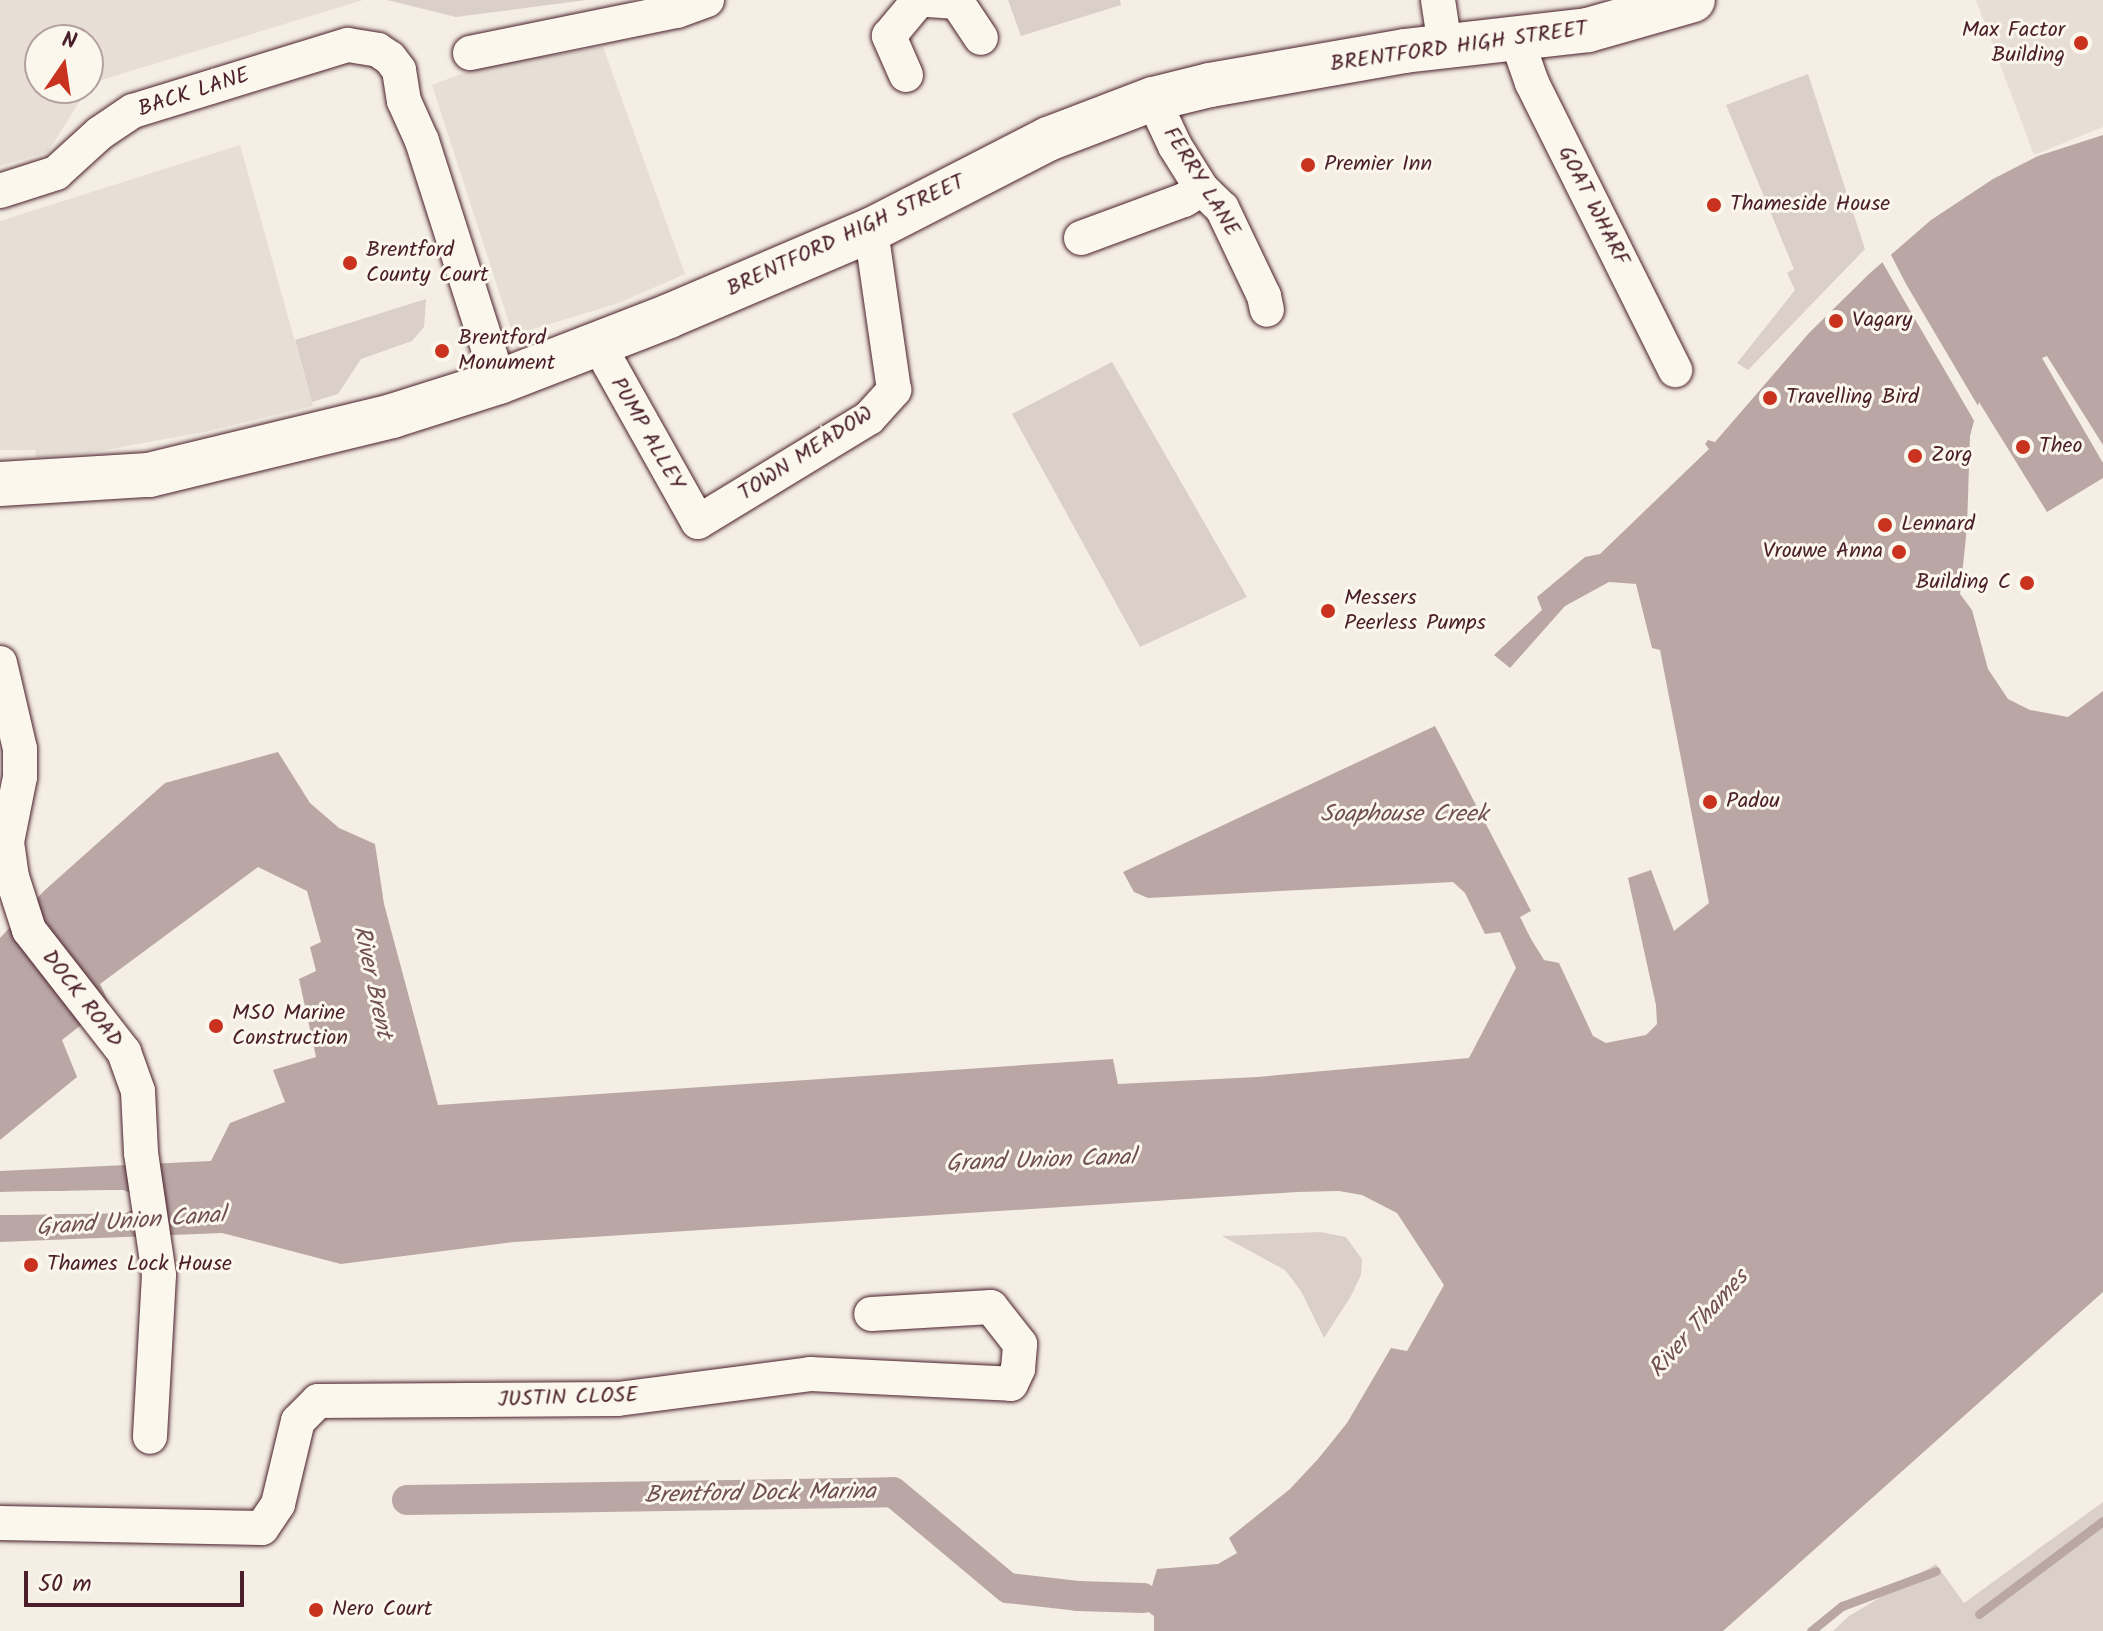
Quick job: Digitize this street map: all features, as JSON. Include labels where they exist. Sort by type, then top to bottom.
[{"type":"main road","name":"BRENTFORD HIGH STREET","points":[[0,484],[149,475],[392,416],[499,382],[871,230],[1048,139],[1153,99],[1210,85],[1445,46],[1588,30],[1693,0]]},
{"type":"street","points":[[470,53],[677,11],[707,0]]},
{"type":"street","points":[[906,75],[889,36],[919,0]]},
{"type":"street","points":[[928,0],[957,2],[981,38]]},
{"type":"street","points":[[1438,0],[1445,46]]},
{"type":"street","name":"GOAT WHARF","points":[[1517,40],[1532,83],[1675,370]]},
{"type":"street","name":"BACK LANE","points":[[0,191],[56,173],[100,133],[133,111],[321,52],[348,45],[363,45],[390,58],[399,70],[404,101],[422,141],[499,382]]},
{"type":"street","name":"FERRY LANE","points":[[1153,99],[1168,134],[1202,189],[1222,208],[1264,296],[1267,310]]},
{"type":"street","points":[[1081,238],[1184,200],[1202,189]]},
{"type":"street","name":"TOWN MEADOW","points":[[698,522],[869,418],[894,390],[871,230]]},
{"type":"street","name":"PUMP ALLEY","points":[[598,344],[698,522]]},
{"type":"street","name":"DOCK ROAD","points":[[0,663],[20,749],[20,777],[7,842],[12,877],[29,930],[124,1052],[138,1091],[141,1153],[159,1275],[150,1437]]},
{"type":"street","name":"JUSTIN CLOSE","points":[[0,1523],[262,1528],[278,1504],[298,1421],[318,1401],[618,1399],[810,1374],[1011,1384],[1018,1369],[1020,1344],[991,1307],[871,1314]]},
{"type":"shaded area","points":[[0,0],[363,0],[104,79],[104,24],[24,24],[24,104],[78,104],[48,152],[0,166]]},
{"type":"shaded area","points":[[387,0],[586,0],[456,17]]},
{"type":"shaded area","points":[[1008,0],[1120,0],[1121,5],[1021,36]]},
{"type":"shaded area","points":[[1976,0],[2103,0],[2103,127],[2034,155]]},
{"type":"shaded area","points":[[603,47],[685,274],[619,303],[513,335],[432,85],[480,67]]},
{"type":"shaded area","points":[[1808,74],[1865,249],[1748,370],[1737,363],[1795,290],[1787,273],[1794,269],[1726,105]]},
{"type":"shaded area","points":[[240,145],[313,406],[204,432],[89,453],[36,458],[35,450],[0,450],[0,221]]},
{"type":"shaded area","points":[[426,299],[424,327],[412,341],[361,359],[338,394],[312,402],[295,340]]},
{"type":"shaded area","points":[[1112,362],[1247,597],[1140,647],[1012,414]]},
{"type":"shaded area","points":[[1320,1232],[1346,1237],[1362,1259],[1361,1275],[1351,1296],[1324,1338],[1301,1291],[1285,1270],[1222,1236]]},
{"type":"shaded area","points":[[2103,1502],[2103,1631],[1833,1631],[1849,1616],[1936,1564],[1964,1603]]},
{"type":"water","points":[[2103,135],[2103,445],[2047,356],[2042,358],[2103,463],[2103,478],[2047,512],[1979,402],[1970,436],[1967,527],[1960,594],[1972,610],[1988,669],[2008,699],[2030,710],[2068,717],[2103,691],[2103,1292],[1723,1631],[1154,1631],[1154,1616],[1143,1608],[1145,1587],[1152,1586],[1157,1569],[1218,1564],[1237,1553],[1229,1538],[1290,1489],[1318,1459],[1347,1423],[1391,1348],[1407,1351],[1444,1285],[1397,1213],[1362,1195],[1339,1191],[1297,1192],[514,1242],[341,1264],[222,1233],[0,1242],[0,1215],[125,1213],[137,1207],[138,1197],[123,1190],[0,1192],[0,1171],[211,1161],[230,1123],[285,1102],[273,1070],[316,1057],[299,979],[316,971],[310,947],[321,942],[307,891],[258,867],[100,984],[109,1003],[62,1040],[77,1077],[0,1140],[0,938],[45,890],[165,783],[278,752],[310,803],[339,828],[375,844],[384,904],[438,1105],[1113,1059],[1118,1084],[1257,1077],[1469,1058],[1516,968],[1500,932],[1485,934],[1465,893],[1453,882],[1148,898],[1134,892],[1123,872],[1435,726],[1531,911],[1520,917],[1531,939],[1544,960],[1559,963],[1593,1036],[1606,1043],[1646,1035],[1657,1024],[1656,1005],[1628,878],[1651,870],[1674,931],[1709,903],[1660,650],[1652,648],[1636,584],[1609,582],[1565,606],[1510,668],[1494,655],[1542,610],[1537,597],[1585,557],[1600,554],[1709,449],[1705,444],[1708,440],[1715,442],[1809,333],[1870,273],[1931,220],[1993,179],[2038,156]]},
{"type":"pier","points":[[1889,251],[2004,450],[1980,410],[1976,424],[1901,295],[1880,258]]},
{"type":"pier","points":[[123,1190],[138,1197],[138,1207],[125,1213],[0,1215],[0,1211],[124,1209],[134,1204],[134,1200],[122,1194],[0,1196],[0,1192]]},
{"type":"waterway","name":"Brentford Dock Marina","points":[[407,1500],[893,1492],[1008,1588],[1078,1596],[1143,1598]]},
{"type":"waterway","points":[[1979,1614],[2103,1521]]},
{"type":"waterway","points":[[1811,1631],[1842,1606],[1936,1571]]},
{"type":"place","name":"Max Factor Building","points":[[2081,43]]},
{"type":"place","name":"Premier Inn","points":[[1308,165]]},
{"type":"place","name":"Thameside House","points":[[1714,205]]},
{"type":"place","name":"Brentford County Court","points":[[350,263]]},
{"type":"place","name":"Vagary","points":[[1836,321]]},
{"type":"place","name":"Brentford Monument","points":[[442,351]]},
{"type":"place","name":"Travelling Bird","points":[[1770,398]]},
{"type":"place","name":"Theo","points":[[2023,447]]},
{"type":"place","name":"Zorg","points":[[1915,456]]},
{"type":"place","name":"Lennard","points":[[1885,525]]},
{"type":"place","name":"Vrouwe Anna","points":[[1899,552]]},
{"type":"place","name":"Building C","points":[[2027,583]]},
{"type":"place","name":"Messers Peerless Pumps","points":[[1328,611]]},
{"type":"place","name":"Padou","points":[[1710,802]]},
{"type":"place","name":"MSO Marine Construction","points":[[216,1026]]},
{"type":"place","name":"Thames Lock House","points":[[31,1265]]},
{"type":"place","name":"Nero Court","points":[[316,1610]]},
{"type":"water label","name":"Soaphouse Creek","points":[[1404,815]]},
{"type":"water label","name":"River Brent","points":[[372,982]]},
{"type":"water label","name":"Grand Union Canal","points":[[1041,1161]]},
{"type":"water label","name":"Grand Union Canal","points":[[131,1222]]},
{"type":"water label","name":"River Thames","points":[[1699,1324]]}]
